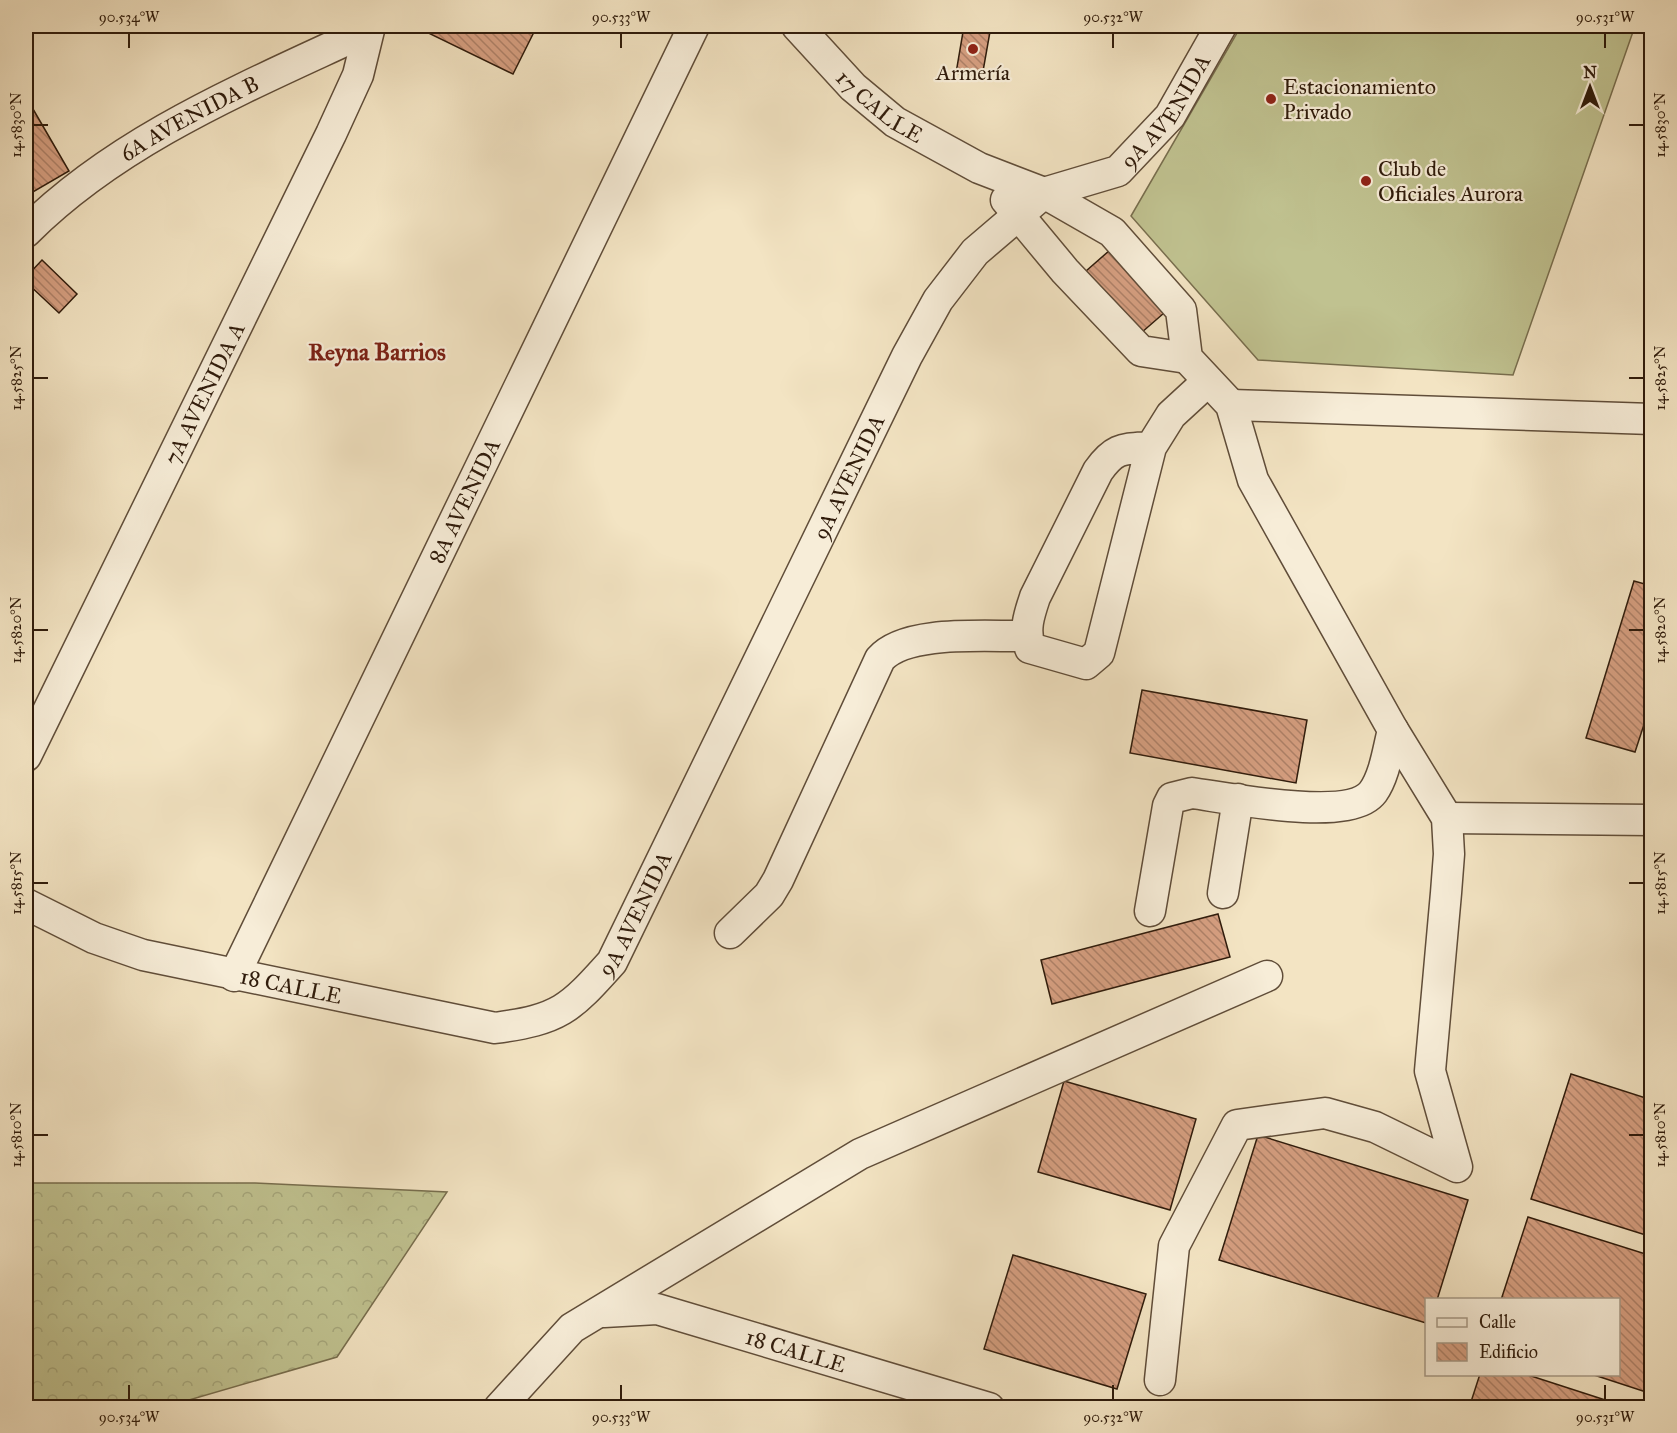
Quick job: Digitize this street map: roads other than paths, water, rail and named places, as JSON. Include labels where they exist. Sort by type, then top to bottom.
[{"type":"street","name":"8A AVENIDA","points":[[234,976],[694,26]]},
{"type":"street","name":"17 CALLE","points":[[796,26],[853,87],[895,122],[979,168],[1044,193],[1112,232],[1181,310],[1187,358],[1141,351],[1065,271],[979,168]]},
{"type":"street","name":"9A AVENIDA","points":[[563,1011],[612,962],[902,367],[938,300],[975,252],[1044,193],[1118,171],[1170,116],[1221,26]]},
{"type":"street","name":"6A AVENIDA B","points":[[26,231],[71,189],[151,137],[367,27]]},
{"type":"street","name":"7A AVENIDA A","points":[[26,756],[331,134],[358,75],[367,27]]},
{"type":"street","points":[[1160,1380],[1174,1246],[1238,1125],[1324,1113],[1375,1127],[1457,1167],[1430,1071],[1447,873],[1447,818],[1393,730],[1253,480],[1231,405],[1187,358]]},
{"type":"street","points":[[1151,447],[1121,449],[1111,454],[1098,471],[1035,597],[1027,619],[1026,636],[1030,648],[1065,660],[1086,664],[1099,653],[1151,447],[1171,415],[1208,381]]},
{"type":"street","points":[[1231,405],[1652,419]]},
{"type":"street","points":[[730,933],[769,895],[778,880],[880,658],[887,650],[900,644],[929,639],[1026,636]]},
{"type":"street","points":[[1150,911],[1168,806],[1172,798],[1192,793],[1324,808],[1360,803],[1373,792],[1381,775],[1393,730]]},
{"type":"street","points":[[1223,893],[1238,799]]},
{"type":"street","points":[[1447,818],[1652,820]]},
{"type":"street","name":"18 CALLE","points":[[26,904],[94,938],[143,955],[234,976],[495,1028],[532,1023],[563,1011]]},
{"type":"street","points":[[499,1407],[572,1328],[860,1154],[1268,976]]},
{"type":"street","name":"18 CALLE","points":[[600,1312],[657,1309],[988,1407]]},
{"type":"place","name":"Armería","points":[[973,49]]},
{"type":"place","name":"Estacionamiento Privado","points":[[1271,99]]},
{"type":"place","name":"Club de Oficiales Aurora","points":[[1366,181]]},
{"type":"district","name":"Reyna Barrios","points":[[377,352]]}]
